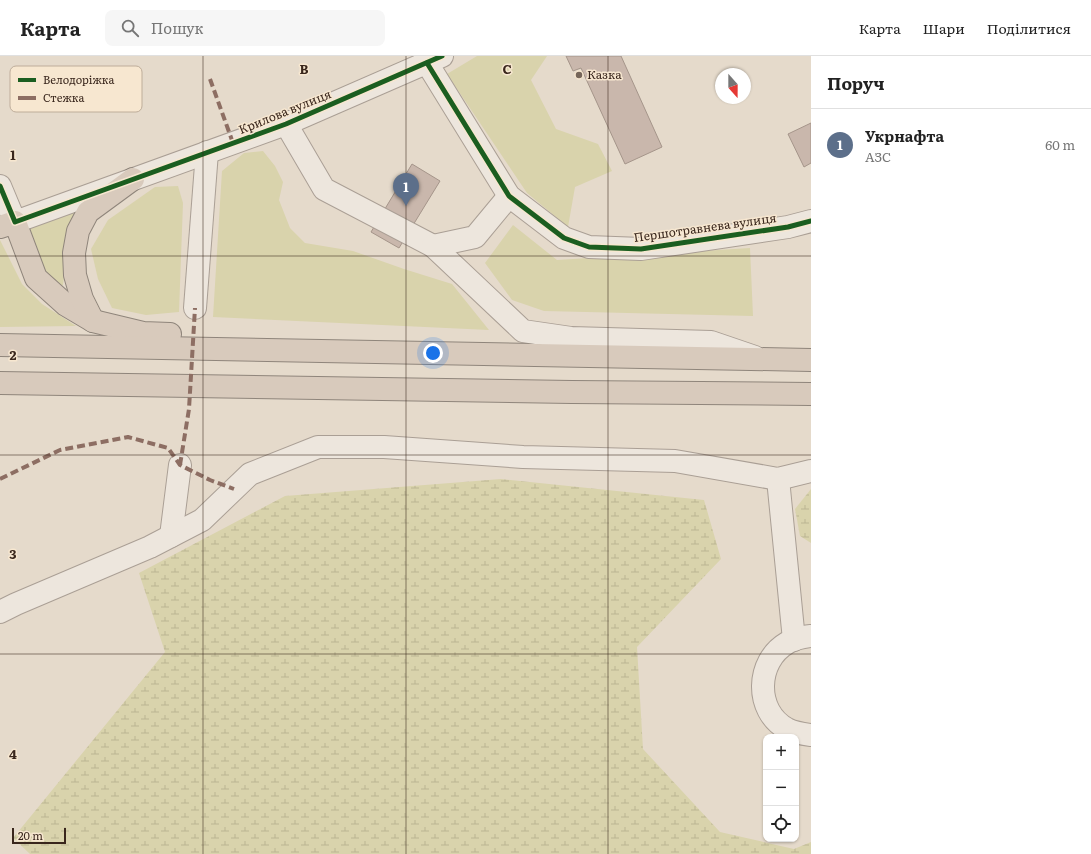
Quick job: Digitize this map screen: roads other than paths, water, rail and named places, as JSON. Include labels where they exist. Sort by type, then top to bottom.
[{"type":"highway","points":[[93,321],[82,299],[75,275],[74,253],[78,231],[88,212],[133,179]]},
{"type":"highway","points":[[7,224],[36,278],[66,305],[93,321],[143,332],[274,338],[334,351]]},
{"type":"highway","points":[[0,345],[811,360]]},
{"type":"highway","points":[[0,383],[557,392],[811,394]]},
{"type":"street","name":"Крилова вулиця","points":[[7,224],[286,124],[431,58]]},
{"type":"street","name":"Першотравнева вулиця","points":[[431,58],[509,196],[564,238],[589,248],[641,249],[811,221]]},
{"type":"street","points":[[286,124],[324,190],[433,246],[523,331],[571,338],[711,342],[760,359]]},
{"type":"street","points":[[195,308],[207,152]]},
{"type":"street","points":[[0,186],[7,224]]},
{"type":"street","points":[[433,246],[475,237],[509,196]]},
{"type":"street","points":[[0,612],[150,547],[202,520],[250,474],[318,447],[384,447],[523,457],[675,461],[778,479],[811,471]]},
{"type":"street","points":[[171,536],[180,465]]},
{"type":"street","points":[[778,479],[803,638],[788,642],[769,660],[764,672],[762,685],[768,710],[776,720],[786,728],[798,733],[811,735]]},
{"type":"place","name":"Казка","points":[[579,75]]},
{"type":"place","name":"Укрнафта","points":[[406,206]]}]
